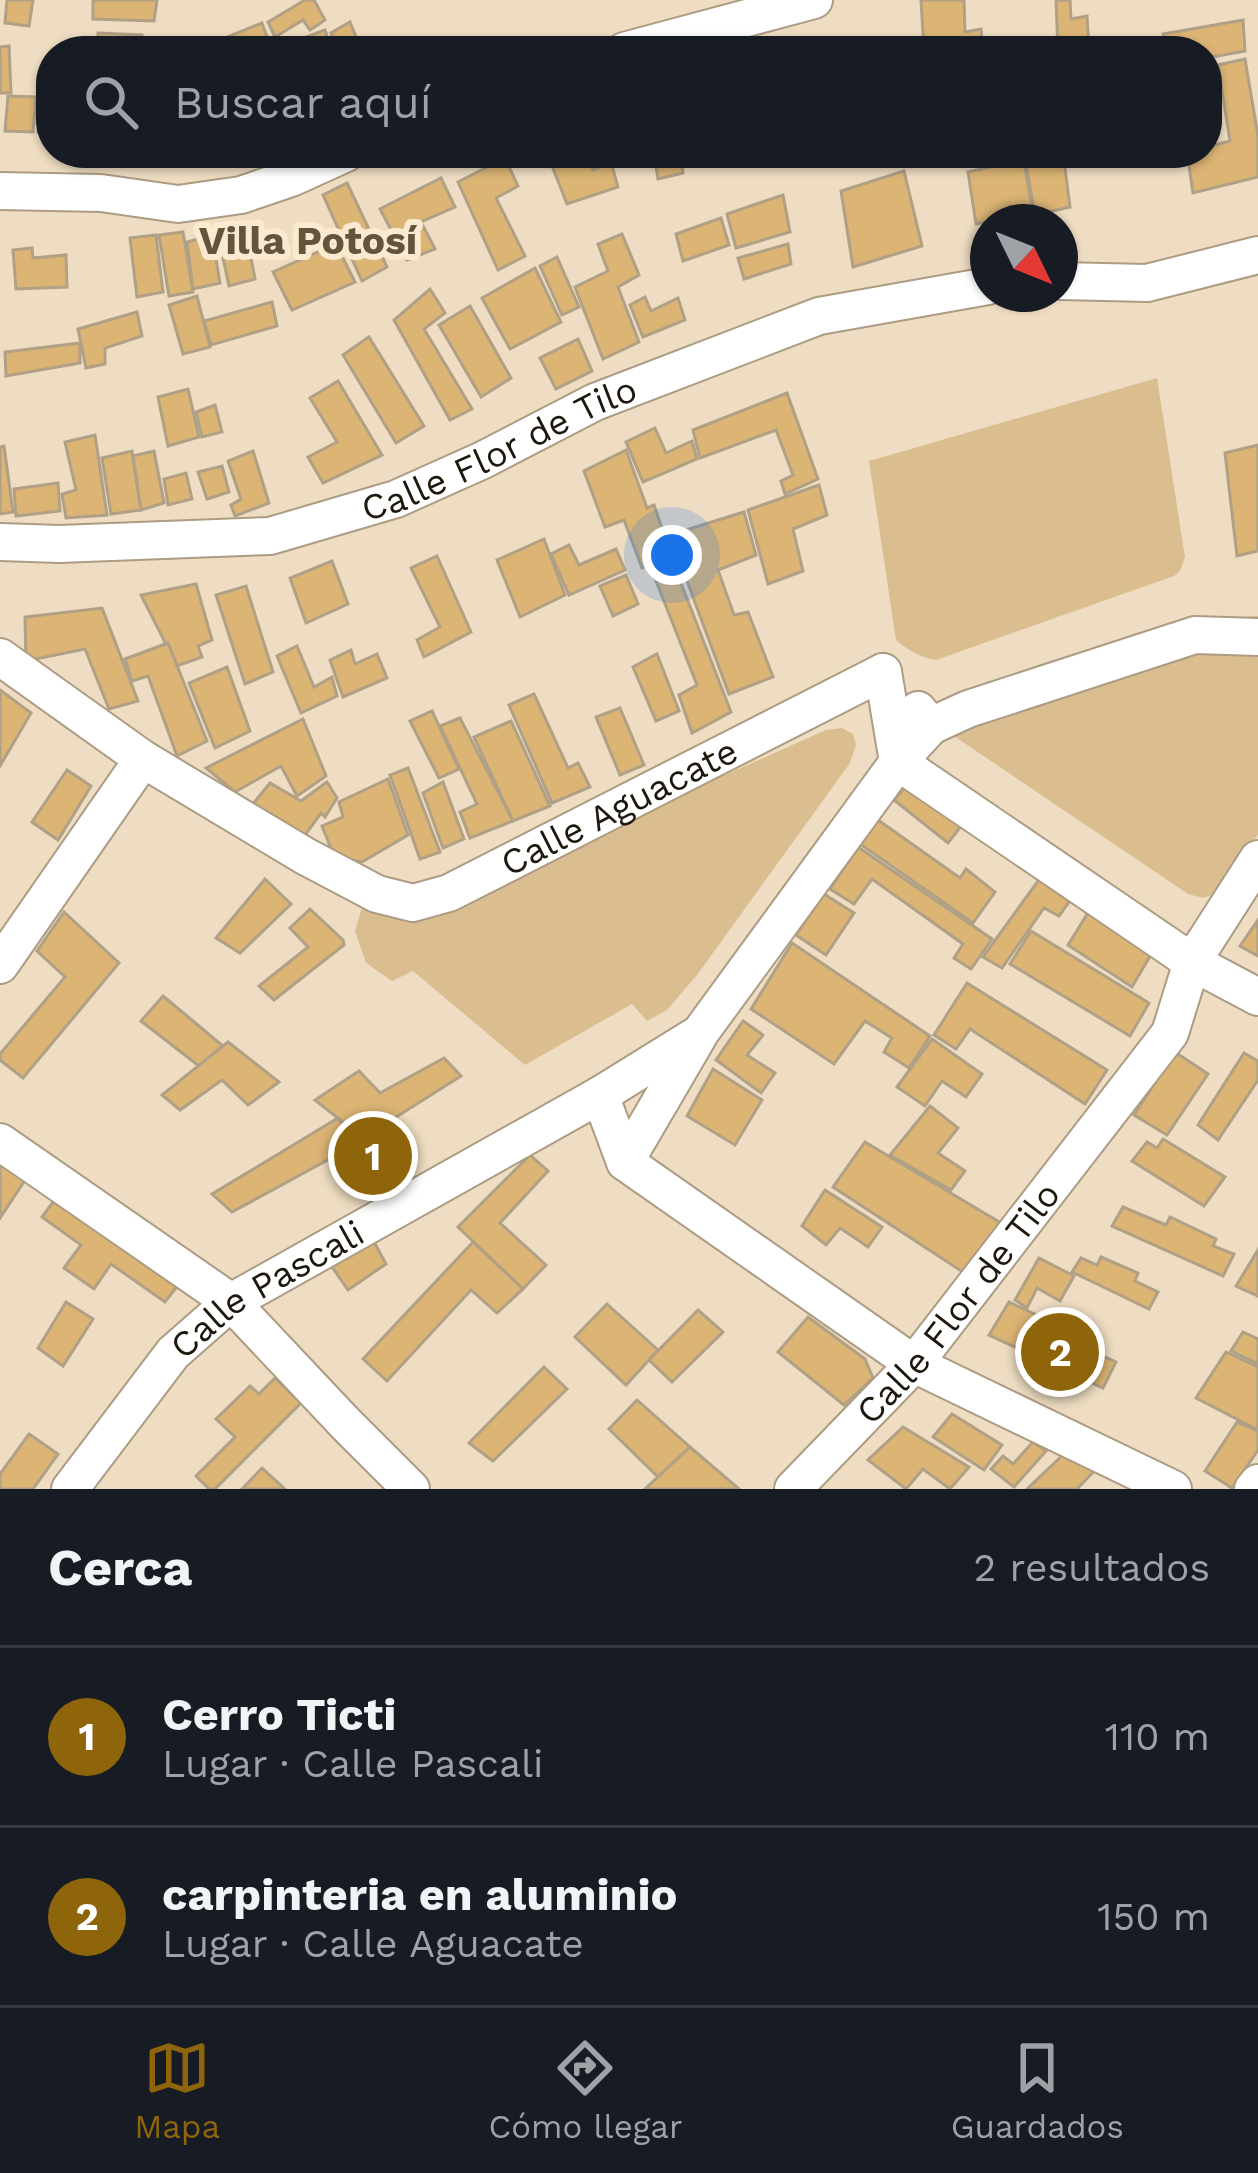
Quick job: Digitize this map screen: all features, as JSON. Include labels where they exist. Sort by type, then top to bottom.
[{"type":"street","points":[[680,36],[814,0]]},
{"type":"street","points":[[0,191],[100,193],[178,204],[242,195],[313,168]]},
{"type":"street","points":[[1078,281],[1147,283],[1258,256]]},
{"type":"street","name":"Calle Flor de Tilo","points":[[0,542],[270,536],[396,499],[595,402],[819,316],[970,289]]},
{"type":"street","points":[[884,672],[931,726],[1196,635],[1258,637]]},
{"type":"street","name":"Calle Aguacate","points":[[0,657],[143,759],[305,856],[377,894],[413,902],[449,893],[884,672]]},
{"type":"street","points":[[884,672],[898,762],[1192,962],[1258,997]]},
{"type":"street","name":"Calle Pascali","points":[[625,1162],[700,1034],[898,762],[931,726]]},
{"type":"street","points":[[0,965],[143,759]]},
{"type":"street","name":"Calle Flor de Tilo","points":[[793,1489],[914,1364],[1170,1033],[1192,962],[1258,859]]},
{"type":"street","name":"Calle Pascali","points":[[70,1489],[173,1353],[232,1302],[700,1034]]},
{"type":"street","points":[[600,1095],[625,1162],[914,1364],[1173,1489]]},
{"type":"street","points":[[0,1142],[232,1302],[411,1489]]},
{"type":"shaded area","points":[[1157,378],[1185,557],[1180,571],[936,660],[896,640],[869,461]]},
{"type":"shaded area","points":[[1258,616],[1258,834],[1218,893],[1203,898],[1188,894],[945,730],[1210,619]]},
{"type":"shaded area","points":[[842,728],[853,734],[856,745],[850,763],[697,975],[667,1010],[647,1021],[632,1004],[525,1065],[413,971],[392,981],[366,963],[355,931],[364,900],[514,869],[826,730]]},
{"type":"building","points":[[7,0],[33,0],[29,26],[5,23]]},
{"type":"building","points":[[93,0],[157,0],[154,21],[93,19]]},
{"type":"building","points":[[305,0],[314,0],[325,20],[310,30],[303,20],[277,36],[268,22]]},
{"type":"building","points":[[921,0],[964,0],[965,32],[981,29],[982,36],[923,36]]},
{"type":"building","points":[[1056,0],[1070,0],[1071,19],[1087,16],[1088,36],[1057,36]]},
{"type":"building","points":[[1243,20],[1245,51],[1222,55],[1222,36],[1163,34]]},
{"type":"building","points":[[350,22],[356,36],[332,36]]},
{"type":"building","points":[[262,23],[267,36],[230,36]]},
{"type":"building","points":[[9,46],[11,93],[0,93],[0,47]]},
{"type":"building","points":[[1245,59],[1258,136],[1258,177],[1193,193],[1189,168],[1222,168],[1222,143],[1230,141],[1222,64]]},
{"type":"building","points":[[8,96],[36,97],[33,132],[5,131]]},
{"type":"building","points":[[485,168],[510,168],[518,186],[496,198],[525,256],[498,270],[458,182]]},
{"type":"building","points":[[553,168],[613,168],[618,187],[567,204]]},
{"type":"building","points":[[656,168],[682,168],[683,173],[658,179]]},
{"type":"building","points":[[1025,168],[1032,204],[973,204],[968,172]]},
{"type":"building","points":[[1027,168],[1065,168],[1070,204],[1033,204]]},
{"type":"building","points":[[904,171],[922,246],[853,267],[841,191]]},
{"type":"building","points":[[441,178],[455,207],[421,222],[435,249],[407,260],[380,209]]},
{"type":"building","points":[[347,183],[387,267],[362,281],[323,195]]},
{"type":"building","points":[[783,195],[790,232],[736,248],[727,214]]},
{"type":"building","points":[[721,218],[729,245],[683,261],[676,234]]},
{"type":"building","points":[[245,226],[255,279],[229,286],[217,230]]},
{"type":"building","points":[[183,232],[193,292],[169,296],[159,235]]},
{"type":"building","points":[[622,234],[639,275],[618,287],[639,342],[603,359],[575,287],[608,271],[598,244]]},
{"type":"building","points":[[156,235],[163,292],[137,297],[130,238]]},
{"type":"building","points":[[212,235],[220,283],[193,289],[187,242]]},
{"type":"building","points":[[336,244],[355,282],[292,310],[273,272]]},
{"type":"building","points":[[788,244],[791,264],[744,279],[738,258]]},
{"type":"building","points":[[32,248],[33,258],[66,255],[67,287],[16,289],[13,250]]},
{"type":"building","points":[[557,257],[579,307],[562,315],[540,266]]},
{"type":"building","points":[[535,268],[561,322],[510,349],[482,298]]},
{"type":"building","points":[[430,289],[445,313],[424,329],[472,409],[450,420],[394,320]]},
{"type":"building","points":[[197,296],[210,347],[183,354],[169,305]]},
{"type":"building","points":[[645,297],[651,311],[678,298],[685,320],[643,337],[630,305]]},
{"type":"building","points":[[272,302],[277,326],[211,345],[204,321]]},
{"type":"building","points":[[470,306],[511,378],[481,397],[439,325]]},
{"type":"building","points":[[137,312],[142,336],[105,348],[105,364],[86,368],[78,329]]},
{"type":"building","points":[[369,337],[424,426],[396,443],[343,355]]},
{"type":"building","points":[[578,339],[592,371],[556,389],[540,358]]},
{"type":"building","points":[[80,343],[80,363],[6,376],[5,352]]},
{"type":"building","points":[[338,381],[382,455],[323,483],[308,457],[337,442],[310,398]]},
{"type":"building","points":[[188,389],[199,437],[168,446],[158,397]]},
{"type":"building","points":[[787,393],[818,479],[785,494],[781,481],[793,475],[776,430],[700,458],[693,430]]},
{"type":"building","points":[[215,405],[222,432],[202,437],[196,412]]},
{"type":"building","points":[[655,428],[666,453],[692,441],[697,459],[643,482],[626,442]]},
{"type":"building","points":[[95,435],[107,515],[66,518],[62,494],[76,490],[65,442]]},
{"type":"building","points":[[1258,445],[1258,551],[1237,556],[1225,453]]},
{"type":"building","points":[[4,446],[13,512],[0,514],[0,447]]},
{"type":"building","points":[[626,450],[647,508],[654,505],[671,554],[642,568],[624,520],[605,527],[584,471]]},
{"type":"building","points":[[132,451],[141,510],[111,514],[102,458]]},
{"type":"building","points":[[154,451],[164,503],[141,510],[133,456]]},
{"type":"building","points":[[253,451],[269,503],[235,516],[231,505],[241,499],[228,461]]},
{"type":"building","points":[[222,466],[229,492],[207,499],[198,472]]},
{"type":"building","points":[[186,473],[192,499],[168,505],[164,479]]},
{"type":"building","points":[[58,483],[60,511],[16,516],[14,489]]},
{"type":"building","points":[[819,485],[827,515],[793,529],[803,571],[768,584],[748,510]]},
{"type":"building","points":[[744,512],[756,555],[718,570],[734,615],[748,612],[773,677],[729,694],[670,535]]},
{"type":"building","points":[[544,539],[565,595],[520,617],[497,560]]},
{"type":"building","points":[[569,545],[579,565],[616,549],[625,570],[569,595],[551,554]]},
{"type":"building","points":[[437,556],[471,632],[424,657],[417,640],[440,627],[411,568]]},
{"type":"building","points":[[672,560],[731,712],[692,733],[679,695],[697,685],[651,568]]},
{"type":"building","points":[[332,561],[348,604],[306,623],[290,578]]},
{"type":"building","points":[[626,575],[638,604],[613,616],[600,586]]},
{"type":"building","points":[[196,584],[212,640],[198,646],[202,657],[177,666],[141,595]]},
{"type":"building","points":[[246,586],[273,672],[245,684],[216,595]]},
{"type":"building","points":[[102,608],[138,701],[109,709],[85,649],[26,661],[25,617]]},
{"type":"building","points":[[168,643],[207,741],[177,756],[148,676],[132,681],[125,659]]},
{"type":"building","points":[[297,646],[314,687],[332,677],[337,696],[301,713],[277,656]]},
{"type":"building","points":[[351,650],[355,664],[377,654],[387,678],[343,697],[330,660]]},
{"type":"building","points":[[657,654],[679,711],[656,721],[633,667]]},
{"type":"building","points":[[227,667],[250,731],[215,748],[189,683]]},
{"type":"building","points":[[0,690],[31,713],[0,766]]},
{"type":"building","points":[[534,694],[568,768],[578,763],[590,787],[552,803],[509,705]]},
{"type":"building","points":[[620,708],[644,765],[620,775],[596,717]]},
{"type":"building","points":[[432,711],[459,769],[439,778],[410,721]]},
{"type":"building","points":[[460,718],[513,821],[470,838],[460,812],[477,804],[440,726]]},
{"type":"building","points":[[303,719],[326,776],[297,796],[281,766],[235,792],[206,768]]},
{"type":"building","points":[[511,721],[550,806],[513,821],[474,737]]},
{"type":"building","points":[[408,768],[440,852],[420,859],[390,775]]},
{"type":"building","points":[[67,770],[91,786],[58,840],[32,822]]},
{"type":"building","points":[[913,778],[966,820],[948,843],[894,800]]},
{"type":"building","points":[[388,779],[408,835],[362,862],[334,856],[322,826],[343,817],[339,802]]},
{"type":"building","points":[[327,782],[337,798],[300,842],[248,810],[270,783],[301,801]]},
{"type":"building","points":[[443,782],[464,839],[443,848],[423,793]]},
{"type":"building","points":[[878,820],[960,878],[966,869],[995,892],[973,923],[860,844]]},
{"type":"building","points":[[858,847],[992,939],[971,969],[954,958],[963,944],[872,879],[854,904],[830,889]]},
{"type":"building","points":[[1043,874],[1074,895],[1059,916],[1044,908],[1002,968],[983,957]]},
{"type":"building","points":[[265,879],[291,904],[240,953],[216,938]]},
{"type":"building","points":[[824,894],[854,913],[826,955],[796,935]]},
{"type":"building","points":[[310,909],[344,945],[274,1000],[259,986],[308,947],[290,928]]},
{"type":"building","points":[[1089,911],[1153,951],[1132,987],[1068,945]]},
{"type":"building","points":[[64,912],[119,963],[23,1078],[0,1060],[0,1054],[65,977],[37,951]]},
{"type":"building","points":[[1258,920],[1258,956],[1240,946]]},
{"type":"building","points":[[1031,931],[1149,1003],[1130,1036],[1010,964]]},
{"type":"building","points":[[792,943],[930,1036],[909,1068],[884,1052],[892,1038],[865,1021],[834,1064],[751,1009]]},
{"type":"building","points":[[967,983],[1107,1070],[1085,1104],[970,1029],[956,1049],[934,1035]]},
{"type":"building","points":[[163,996],[223,1046],[199,1066],[141,1021]]},
{"type":"building","points":[[743,1021],[763,1035],[747,1055],[775,1073],[761,1093],[716,1060]]},
{"type":"building","points":[[932,1039],[982,1074],[966,1097],[942,1081],[925,1106],[897,1087]]},
{"type":"building","points":[[228,1042],[279,1082],[248,1105],[222,1080],[180,1110],[162,1095]]},
{"type":"building","points":[[1175,1052],[1208,1074],[1167,1135],[1134,1115]]},
{"type":"building","points":[[1244,1053],[1258,1061],[1258,1080],[1218,1140],[1198,1125]]},
{"type":"building","points":[[444,1058],[461,1076],[363,1138],[315,1100],[359,1071],[380,1093]]},
{"type":"building","points":[[713,1069],[762,1100],[735,1145],[687,1116]]},
{"type":"building","points":[[930,1106],[958,1128],[938,1153],[965,1171],[951,1190],[890,1155]]},
{"type":"building","points":[[338,1118],[357,1144],[232,1212],[212,1194]]},
{"type":"building","points":[[1163,1139],[1225,1177],[1204,1206],[1132,1161],[1147,1142],[1157,1148]]},
{"type":"building","points":[[865,1142],[1001,1223],[969,1276],[833,1187]]},
{"type":"building","points":[[0,1144],[33,1168],[0,1218]]},
{"type":"building","points":[[530,1155],[548,1171],[500,1223],[546,1265],[523,1289],[458,1227]]},
{"type":"building","points":[[825,1190],[882,1227],[868,1247],[840,1228],[826,1245],[802,1226]]},
{"type":"building","points":[[56,1198],[178,1285],[165,1302],[111,1264],[94,1289],[64,1268],[81,1245],[42,1217]]},
{"type":"building","points":[[1123,1207],[1166,1225],[1170,1217],[1216,1239],[1213,1246],[1234,1254],[1223,1276],[1112,1226]]},
{"type":"building","points":[[374,1242],[386,1264],[348,1290],[332,1267]]},
{"type":"building","points":[[473,1242],[523,1289],[497,1313],[471,1290],[387,1381],[363,1359]]},
{"type":"building","points":[[1258,1250],[1258,1296],[1236,1286]]},
{"type":"building","points":[[1101,1257],[1138,1273],[1135,1281],[1158,1292],[1149,1309],[1072,1272],[1081,1258],[1097,1265]]},
{"type":"building","points":[[1039,1258],[1074,1276],[1060,1301],[1037,1288],[1027,1308],[1015,1300]]},
{"type":"building","points":[[66,1302],[93,1319],[63,1366],[38,1348]]},
{"type":"building","points":[[1009,1302],[1077,1334],[1072,1342],[1116,1362],[1103,1388],[989,1335]]},
{"type":"building","points":[[607,1304],[658,1350],[626,1385],[575,1337]]},
{"type":"building","points":[[698,1310],[723,1332],[672,1382],[649,1360]]},
{"type":"building","points":[[808,1317],[865,1359],[873,1378],[844,1405],[778,1352]]},
{"type":"building","points":[[1243,1332],[1258,1339],[1258,1364],[1231,1351]]},
{"type":"building","points":[[1226,1352],[1258,1367],[1258,1430],[1196,1398]]},
{"type":"building","points":[[544,1367],[567,1389],[493,1461],[469,1443]]},
{"type":"building","points":[[275,1378],[301,1403],[215,1489],[209,1489],[196,1476],[235,1437],[216,1419],[250,1386],[259,1394]]},
{"type":"building","points":[[637,1400],[690,1447],[658,1477],[609,1429]]},
{"type":"building","points":[[952,1414],[1002,1445],[984,1470],[933,1437]]},
{"type":"building","points":[[1237,1422],[1258,1431],[1258,1450],[1232,1488],[1205,1471]]},
{"type":"building","points":[[903,1427],[969,1467],[950,1489],[923,1469],[906,1489],[868,1460]]},
{"type":"building","points":[[29,1434],[58,1454],[33,1489],[0,1489],[0,1474]]},
{"type":"building","points":[[1033,1442],[1046,1451],[1014,1487],[991,1469],[1003,1456],[1013,1464]]},
{"type":"building","points":[[690,1447],[739,1489],[645,1489]]},
{"type":"building","points":[[1069,1449],[1099,1466],[1077,1489],[1027,1489]]},
{"type":"building","points":[[262,1468],[285,1489],[242,1489]]},
{"type":"place","name":"Cerro Ticti","points":[[373,1156]]},
{"type":"place","name":"carpinteria en aluminio","points":[[1060,1352]]},
{"type":"district","name":"Villa Potosí","points":[[308,240]]}]
